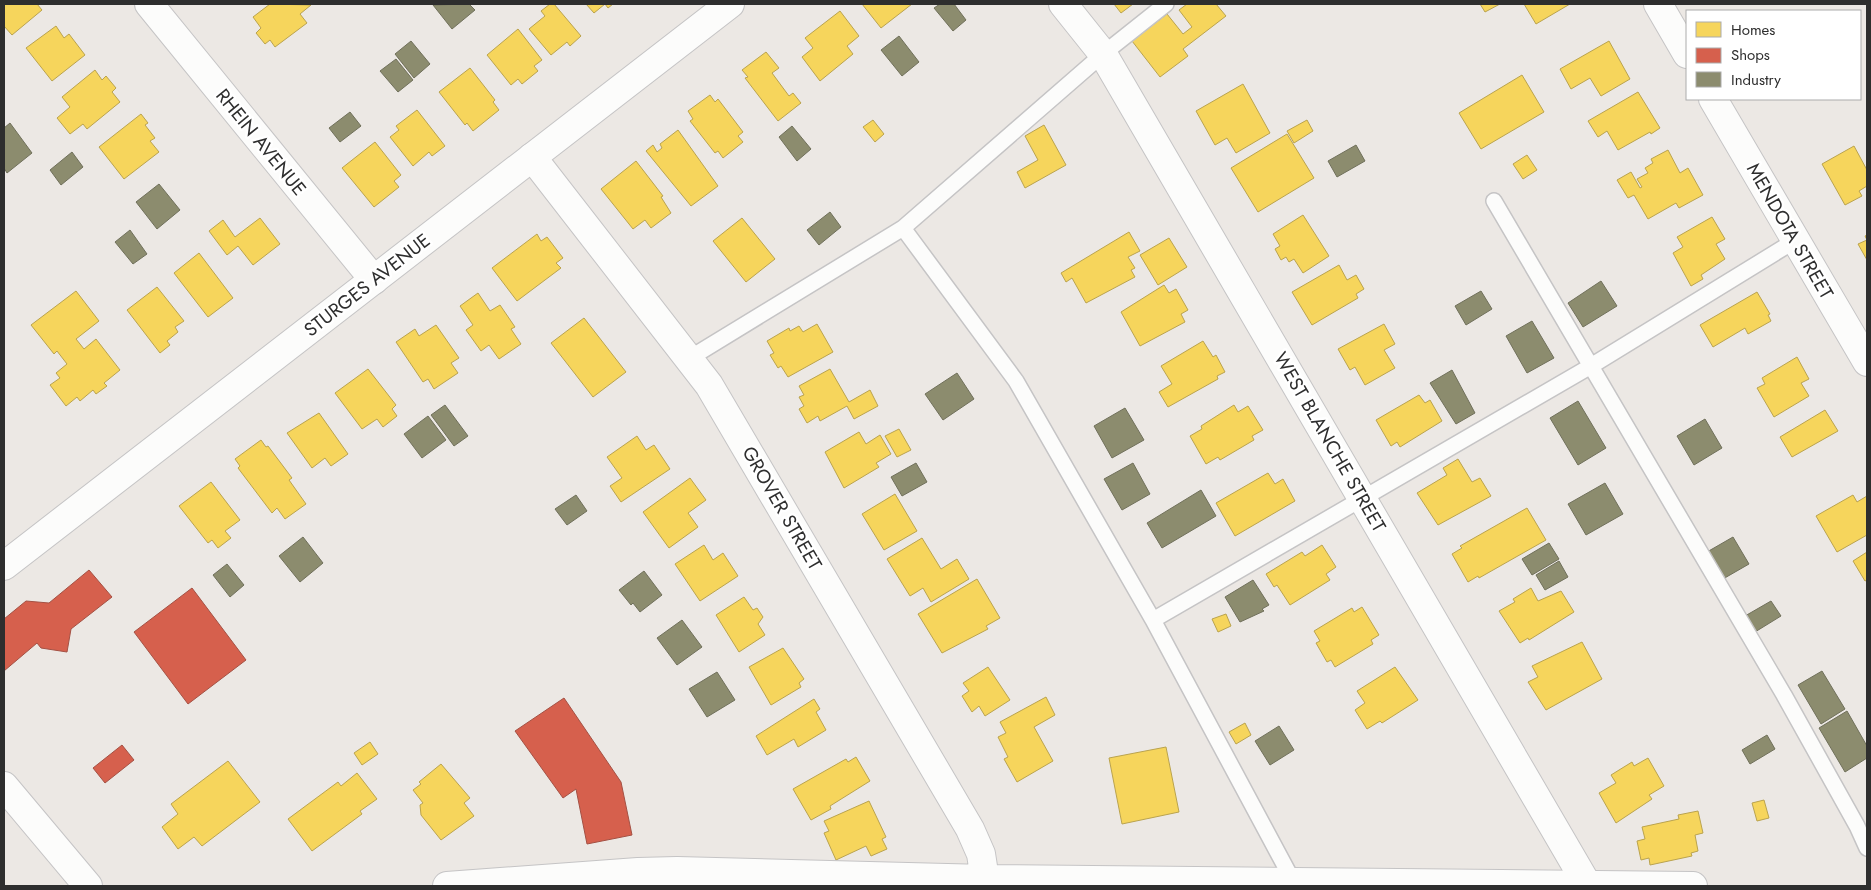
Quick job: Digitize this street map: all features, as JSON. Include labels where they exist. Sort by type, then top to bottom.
[{"type":"street","name":"RHEIN AVENUE","points":[[149,4],[374,280]]},
{"type":"street","name":"WEST BLANCHE STREET","points":[[1063,4],[1103,54],[1588,885]]},
{"type":"street","points":[[1658,4],[1686,52]]},
{"type":"street","name":"STURGES AVENUE","points":[[4,566],[532,157],[720,7]]},
{"type":"street","name":"MENDOTA STREET","points":[[1714,100],[1867,362]]},
{"type":"street","name":"GROVER STREET","points":[[532,157],[710,385],[970,830],[980,854],[986,882]]},
{"type":"street","points":[[4,786],[88,886]]},
{"type":"street","points":[[453,886],[638,872],[745,880],[986,882],[1293,881],[1352,884],[1693,886]]},
{"type":"lane","points":[[690,358],[903,228],[1103,54],[1166,4]]},
{"type":"lane","points":[[1494,201],[1784,695],[1857,826],[1867,848]]},
{"type":"lane","points":[[903,228],[1016,381],[1153,620],[1293,881]]},
{"type":"lane","points":[[1153,620],[1362,497],[1591,366],[1796,240]]},
{"type":"building: Homes","points":[[4,4],[37,4],[42,10],[12,35],[4,26]]},
{"type":"building: Homes","points":[[270,4],[311,5],[300,14],[307,23],[275,47],[270,40],[265,44],[256,33],[261,28],[253,17]]},
{"type":"building: Homes","points":[[550,4],[554,4],[581,36],[570,46],[567,42],[551,55],[529,29],[545,16],[541,11]]},
{"type":"building: Homes","points":[[586,4],[605,4],[594,13]]},
{"type":"building: Homes","points":[[605,4],[613,4],[608,8]]},
{"type":"building: Homes","points":[[862,4],[912,4],[881,28]]},
{"type":"building: Homes","points":[[1114,4],[1133,4],[1121,13]]},
{"type":"building: Homes","points":[[1187,4],[1216,4],[1226,16],[1183,49],[1188,56],[1160,77],[1132,41],[1167,14],[1183,34],[1192,27],[1179,10]]},
{"type":"building: Homes","points":[[1480,4],[1500,4],[1485,12]]},
{"type":"building: Homes","points":[[1524,4],[1570,4],[1536,24]]},
{"type":"building: Homes","points":[[840,11],[859,36],[847,46],[853,54],[820,81],[802,57],[813,48],[805,38]]},
{"type":"building: Homes","points":[[56,26],[64,38],[69,34],[85,55],[52,81],[26,48]]},
{"type":"building: Homes","points":[[518,29],[542,60],[534,66],[538,71],[522,84],[518,79],[511,85],[487,55]]},
{"type":"building: Homes","points":[[1609,41],[1630,79],[1601,96],[1590,78],[1571,89],[1560,69]]},
{"type":"building: Homes","points":[[766,52],[779,68],[772,73],[789,96],[793,93],[801,103],[778,121],[745,78],[748,77],[742,70]]},
{"type":"building: Homes","points":[[470,68],[495,100],[493,102],[499,110],[473,131],[467,123],[465,125],[439,92]]},
{"type":"building: Homes","points":[[95,70],[102,80],[106,76],[116,88],[112,92],[120,102],[87,129],[83,124],[70,134],[57,118],[70,107],[62,97]]},
{"type":"building: Homes","points":[[1522,75],[1544,112],[1481,149],[1459,113]]},
{"type":"building: Homes","points":[[1243,84],[1270,133],[1236,153],[1227,138],[1215,145],[1196,111]]},
{"type":"building: Homes","points":[[1638,92],[1660,128],[1618,150],[1607,131],[1598,137],[1588,121]]},
{"type":"building: Homes","points":[[710,95],[715,102],[718,99],[743,132],[738,136],[743,142],[723,158],[718,151],[715,153],[690,121],[693,119],[688,111]]},
{"type":"building: Homes","points":[[417,110],[445,146],[432,156],[429,152],[413,166],[390,137],[399,130],[396,126]]},
{"type":"building: Homes","points":[[141,114],[148,123],[145,125],[155,138],[150,141],[159,152],[124,179],[99,147]]},
{"type":"building: Homes","points":[[873,120],[884,134],[875,142],[863,127]]},
{"type":"building: Homes","points":[[1307,120],[1313,131],[1294,143],[1287,131]]},
{"type":"building: Homes","points":[[1044,125],[1066,165],[1025,188],[1017,172],[1038,160],[1025,136]]},
{"type":"building: Homes","points":[[678,130],[718,186],[691,206],[646,151],[653,145],[657,152],[662,148],[660,144]]},
{"type":"building: Homes","points":[[1287,134],[1314,178],[1258,212],[1231,168]]},
{"type":"building: Homes","points":[[375,142],[401,175],[394,181],[399,187],[374,207],[342,168]]},
{"type":"building: Homes","points":[[1854,146],[1867,170],[1867,186],[1859,191],[1862,196],[1845,205],[1822,164]]},
{"type":"building: Homes","points":[[1668,150],[1680,173],[1688,168],[1703,195],[1679,208],[1676,203],[1648,219],[1634,195],[1628,198],[1617,180],[1631,172],[1640,188],[1642,187],[1637,179],[1648,173],[1645,168],[1653,163],[1651,159]]},
{"type":"building: Homes","points":[[1527,155],[1537,170],[1523,179],[1513,164]]},
{"type":"building: Homes","points":[[636,161],[663,196],[661,197],[671,213],[651,228],[645,220],[633,229],[601,189]]},
{"type":"building: Homes","points":[[1303,215],[1329,256],[1303,273],[1294,259],[1289,262],[1286,257],[1281,260],[1275,249],[1280,246],[1273,234]]},
{"type":"building: Homes","points":[[1712,217],[1725,239],[1716,244],[1725,259],[1701,275],[1703,279],[1691,286],[1673,253],[1683,247],[1677,237]]},
{"type":"building: Homes","points":[[260,218],[280,244],[253,265],[238,246],[227,255],[209,231],[223,220],[235,237]]},
{"type":"building: Homes","points":[[742,218],[775,259],[746,282],[713,241]]},
{"type":"building: Homes","points":[[1129,232],[1140,251],[1128,257],[1135,268],[1131,270],[1135,277],[1086,303],[1072,278],[1066,282],[1061,273]]},
{"type":"building: Homes","points":[[537,234],[541,241],[547,237],[563,258],[556,263],[561,268],[517,301],[492,268]]},
{"type":"building: Homes","points":[[1169,238],[1187,267],[1158,285],[1140,255]]},
{"type":"building: Homes","points":[[1867,240],[1867,260],[1858,244]]},
{"type":"building: Homes","points":[[199,253],[233,298],[208,317],[174,273]]},
{"type":"building: Homes","points":[[1339,265],[1347,280],[1356,275],[1364,289],[1356,294],[1358,298],[1312,325],[1292,292]]},
{"type":"building: Homes","points":[[1164,285],[1169,293],[1176,289],[1188,310],[1181,314],[1185,322],[1140,346],[1121,312]]},
{"type":"building: Homes","points":[[157,287],[184,321],[175,327],[178,332],[167,341],[170,345],[160,353],[127,310]]},
{"type":"building: Homes","points":[[76,291],[99,321],[76,339],[84,349],[96,339],[120,370],[104,383],[107,386],[96,394],[93,390],[80,401],[77,397],[66,406],[50,385],[60,378],[56,373],[67,364],[57,351],[54,354],[31,325]]},
{"type":"building: Homes","points":[[1757,292],[1770,314],[1768,315],[1771,321],[1748,334],[1745,328],[1713,347],[1700,325]]},
{"type":"building: Homes","points":[[478,293],[490,311],[500,305],[515,327],[511,329],[521,344],[499,359],[489,345],[481,351],[466,330],[473,325],[460,306]]},
{"type":"building: Homes","points":[[584,318],[626,372],[593,397],[551,343]]},
{"type":"building: Homes","points":[[817,324],[833,352],[788,377],[781,366],[778,368],[770,355],[774,353],[767,341],[789,328],[790,331],[799,326],[803,332]]},
{"type":"building: Homes","points":[[1384,324],[1395,344],[1384,350],[1395,368],[1365,385],[1355,367],[1350,370],[1338,349]]},
{"type":"building: Homes","points":[[436,325],[459,358],[451,363],[458,373],[434,389],[428,379],[423,382],[396,342],[415,329],[419,336]]},
{"type":"building: Homes","points":[[1203,341],[1213,357],[1216,355],[1225,372],[1217,376],[1218,379],[1168,407],[1159,392],[1172,384],[1161,366]]},
{"type":"building: Homes","points":[[1797,357],[1809,379],[1801,383],[1809,396],[1774,417],[1757,388],[1765,384],[1762,378]]},
{"type":"building: Homes","points":[[368,369],[396,405],[392,409],[397,416],[383,427],[377,419],[362,429],[335,393]]},
{"type":"building: Homes","points":[[830,369],[849,402],[870,390],[878,406],[854,419],[847,406],[820,421],[818,416],[807,423],[799,409],[804,406],[799,397],[804,395],[799,386]]},
{"type":"building: Homes","points":[[1419,395],[1425,403],[1430,400],[1442,421],[1400,447],[1397,442],[1391,446],[1376,420]]},
{"type":"building: Homes","points":[[1234,405],[1238,412],[1248,406],[1263,430],[1252,436],[1254,440],[1220,460],[1218,457],[1206,464],[1190,436],[1202,429],[1201,426]]},
{"type":"building: Homes","points":[[1825,410],[1838,431],[1792,457],[1780,437]]},
{"type":"building: Homes","points":[[319,413],[348,454],[331,466],[325,458],[312,468],[287,433]]},
{"type":"building: Homes","points":[[899,429],[911,450],[897,457],[885,436]]},
{"type":"building: Homes","points":[[859,432],[866,444],[880,435],[891,454],[876,463],[879,467],[844,488],[825,452]]},
{"type":"building: Homes","points":[[637,436],[646,450],[654,445],[670,469],[621,502],[610,486],[622,478],[607,457]]},
{"type":"building: Homes","points":[[261,440],[266,447],[268,446],[292,478],[289,480],[306,504],[285,519],[277,508],[272,513],[238,468],[240,466],[235,459]]},
{"type":"building: Homes","points":[[1458,459],[1472,482],[1480,478],[1491,496],[1438,525],[1417,493],[1447,475],[1443,468]]},
{"type":"building: Homes","points":[[1268,473],[1275,484],[1283,479],[1295,501],[1235,536],[1216,503]]},
{"type":"building: Homes","points":[[690,478],[706,500],[688,513],[698,527],[669,548],[643,512]]},
{"type":"building: Homes","points":[[211,482],[240,520],[225,531],[231,538],[218,548],[212,540],[208,543],[179,506]]},
{"type":"building: Homes","points":[[895,494],[917,531],[884,550],[862,514]]},
{"type":"building: Homes","points":[[1853,495],[1857,502],[1867,496],[1867,535],[1837,552],[1816,516]]},
{"type":"building: Homes","points":[[1527,508],[1546,540],[1479,578],[1478,576],[1468,582],[1452,554],[1462,548],[1460,546]]},
{"type":"building: Homes","points":[[922,538],[941,569],[957,559],[969,579],[931,602],[923,588],[910,596],[887,559]]},
{"type":"building: Homes","points":[[704,545],[713,560],[723,553],[738,576],[700,601],[675,564]]},
{"type":"building: Homes","points":[[1322,545],[1336,567],[1326,574],[1330,580],[1290,605],[1277,585],[1274,587],[1266,574],[1302,552],[1305,556]]},
{"type":"building: Homes","points":[[1867,552],[1867,580],[1865,581],[1853,561]]},
{"type":"building: Homes","points":[[977,579],[1000,618],[986,626],[988,629],[942,653],[918,614]]},
{"type":"building: Homes","points":[[1531,588],[1538,601],[1561,591],[1574,612],[1529,640],[1528,638],[1520,643],[1499,611],[1515,602],[1513,599]]},
{"type":"building: Homes","points":[[744,597],[753,610],[757,608],[763,617],[758,624],[765,635],[739,652],[716,615]]},
{"type":"building: Homes","points":[[1362,607],[1379,635],[1371,640],[1373,644],[1335,667],[1331,660],[1327,662],[1316,643],[1320,641],[1314,631],[1352,608],[1354,612]]},
{"type":"building: Homes","points":[[1226,614],[1231,626],[1218,632],[1212,619]]},
{"type":"building: Homes","points":[[1582,642],[1602,679],[1546,710],[1528,682],[1538,677],[1532,666]]},
{"type":"building: Homes","points":[[783,648],[804,679],[799,683],[801,687],[771,705],[749,667]]},
{"type":"building: Homes","points":[[988,667],[1010,700],[985,716],[979,706],[972,712],[962,696],[969,691],[963,683]]},
{"type":"building: Homes","points":[[1395,667],[1418,700],[1382,723],[1380,721],[1367,729],[1355,710],[1365,703],[1357,691]]},
{"type":"building: Homes","points":[[1046,697],[1055,715],[1034,727],[1053,761],[1017,782],[1004,759],[1008,757],[998,737],[1006,733],[1000,722]]},
{"type":"building: Homes","points":[[814,699],[820,709],[816,712],[826,730],[798,747],[794,739],[767,755],[756,736]]},
{"type":"building: Homes","points":[[1245,723],[1251,735],[1236,744],[1229,732]]},
{"type":"building: Homes","points":[[370,742],[378,754],[362,765],[354,753]]},
{"type":"building: Homes","points":[[1166,747],[1179,812],[1122,824],[1109,758]]},
{"type":"building: Homes","points":[[856,757],[870,781],[830,806],[831,809],[811,820],[793,789],[846,759],[848,762]]},
{"type":"building: Homes","points":[[1648,758],[1664,786],[1649,795],[1652,799],[1616,823],[1599,793],[1616,783],[1611,775],[1632,762],[1634,766]]},
{"type":"building: Homes","points":[[228,761],[260,802],[202,846],[194,837],[178,849],[162,827],[178,814],[171,804]]},
{"type":"building: Homes","points":[[441,764],[470,798],[464,803],[474,816],[441,840],[421,815],[420,805],[423,803],[413,790],[421,784],[419,782]]},
{"type":"building: Homes","points":[[357,773],[377,799],[360,811],[362,814],[312,851],[288,819],[338,782],[341,786]]},
{"type":"building: Homes","points":[[1764,800],[1769,818],[1757,821],[1752,803]]},
{"type":"building: Homes","points":[[869,801],[886,837],[882,839],[887,849],[871,856],[866,846],[836,860],[824,833],[829,831],[824,821]]},
{"type":"building: Homes","points":[[1698,811],[1703,833],[1695,835],[1698,851],[1691,853],[1692,856],[1650,865],[1649,858],[1641,860],[1637,841],[1645,839],[1642,827],[1679,819],[1678,815]]},
{"type":"building: Shops","points":[[89,570],[112,597],[71,629],[67,652],[41,648],[37,643],[4,671],[4,619],[26,601],[49,603]]},
{"type":"building: Shops","points":[[192,588],[246,660],[188,704],[134,632]]},
{"type":"building: Shops","points":[[564,698],[621,782],[632,835],[587,844],[576,789],[563,798],[515,731]]},
{"type":"building: Shops","points":[[122,745],[134,760],[105,783],[93,768]]},
{"type":"building: Industry","points":[[469,4],[475,10],[452,29],[433,5]]},
{"type":"building: Industry","points":[[940,4],[954,4],[966,20],[953,31],[934,8]]},
{"type":"building: Industry","points":[[899,36],[919,62],[902,76],[881,50]]},
{"type":"building: Industry","points":[[411,41],[430,64],[414,78],[395,54]]},
{"type":"building: Industry","points":[[396,59],[413,80],[398,92],[380,71]]},
{"type":"building: Industry","points":[[350,112],[361,126],[340,142],[329,128]]},
{"type":"building: Industry","points":[[10,123],[32,153],[7,173],[4,168],[4,128]]},
{"type":"building: Industry","points":[[792,126],[811,149],[797,161],[779,137]]},
{"type":"building: Industry","points":[[1356,145],[1365,161],[1337,177],[1328,161]]},
{"type":"building: Industry","points":[[72,152],[83,167],[61,185],[50,170]]},
{"type":"building: Industry","points":[[159,184],[180,210],[157,229],[136,202]]},
{"type":"building: Industry","points":[[830,212],[841,227],[819,245],[807,230]]},
{"type":"building: Industry","points":[[130,230],[147,254],[133,264],[115,242]]},
{"type":"building: Industry","points":[[1601,281],[1617,306],[1583,327],[1568,303]]},
{"type":"building: Industry","points":[[1481,291],[1492,309],[1466,325],[1455,306]]},
{"type":"building: Industry","points":[[1532,321],[1554,358],[1527,373],[1506,336]]},
{"type":"building: Industry","points":[[1452,370],[1475,413],[1456,424],[1430,383]]},
{"type":"building: Industry","points":[[957,373],[974,399],[943,420],[925,394]]},
{"type":"building: Industry","points":[[1578,401],[1606,448],[1578,465],[1550,418]]},
{"type":"building: Industry","points":[[445,405],[468,436],[454,446],[431,415]]},
{"type":"building: Industry","points":[[1125,408],[1144,440],[1112,458],[1094,426]]},
{"type":"building: Industry","points":[[428,416],[446,440],[422,458],[404,434]]},
{"type":"building: Industry","points":[[1705,419],[1722,448],[1694,465],[1677,436]]},
{"type":"building: Industry","points":[[916,463],[927,482],[902,496],[891,477]]},
{"type":"building: Industry","points":[[1133,463],[1150,494],[1122,510],[1104,479]]},
{"type":"building: Industry","points":[[1605,483],[1623,514],[1586,535],[1568,504]]},
{"type":"building: Industry","points":[[1201,490],[1216,516],[1162,548],[1147,523]]},
{"type":"building: Industry","points":[[576,495],[587,511],[567,525],[555,509]]},
{"type":"building: Industry","points":[[303,537],[323,563],[300,582],[279,556]]},
{"type":"building: Industry","points":[[1733,537],[1749,564],[1716,583],[1700,556]]},
{"type":"building: Industry","points":[[1549,543],[1559,559],[1532,575],[1522,559]]},
{"type":"building: Industry","points":[[1559,561],[1568,577],[1545,590],[1536,575]]},
{"type":"building: Industry","points":[[227,564],[244,585],[230,597],[213,575]]},
{"type":"building: Industry","points":[[644,571],[662,595],[640,612],[633,603],[631,605],[619,590]]},
{"type":"building: Industry","points":[[1253,580],[1269,605],[1262,609],[1264,611],[1240,622],[1225,597]]},
{"type":"building: Industry","points":[[1771,601],[1781,616],[1755,632],[1745,616]]},
{"type":"building: Industry","points":[[682,620],[702,647],[677,665],[657,638]]},
{"type":"building: Industry","points":[[1822,671],[1845,709],[1821,724],[1798,685]]},
{"type":"building: Industry","points":[[717,672],[735,700],[707,717],[689,689]]},
{"type":"building: Industry","points":[[1847,711],[1867,746],[1867,758],[1845,772],[1819,728]]},
{"type":"building: Industry","points":[[1279,726],[1294,750],[1270,765],[1255,741]]},
{"type":"building: Industry","points":[[1767,735],[1775,749],[1750,764],[1742,750]]}]
